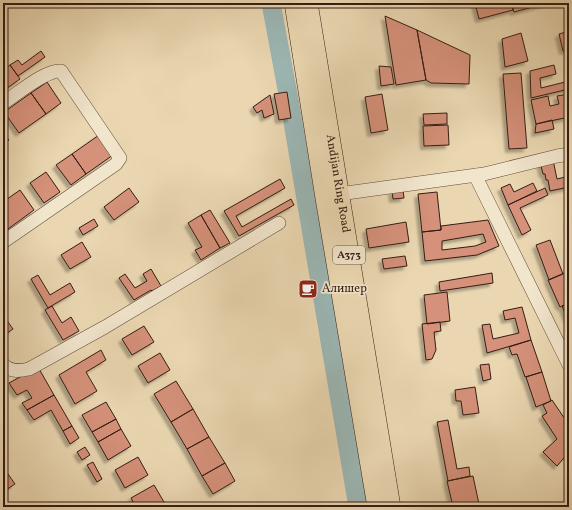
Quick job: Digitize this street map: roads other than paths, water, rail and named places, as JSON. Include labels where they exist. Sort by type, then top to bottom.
[{"type":"highway","name":"Andijan Ring Road","points":[[294,3],[377,507]]},
{"type":"highway","name":"Andijan Ring Road","points":[[308,3],[391,507]]},
{"type":"street","points":[[3,103],[43,76],[56,70],[61,71],[120,158],[116,164],[3,242]]},
{"type":"street","points":[[339,194],[475,175],[503,170],[569,154]]},
{"type":"street","points":[[475,175],[569,365]]},
{"type":"street","points":[[3,364],[6,368],[18,371],[29,369],[105,327],[279,223]]},
{"type":"waterway","points":[[271,3],[292,116],[358,507]]},
{"type":"place","name":"Алишер","points":[[308,289]]}]
